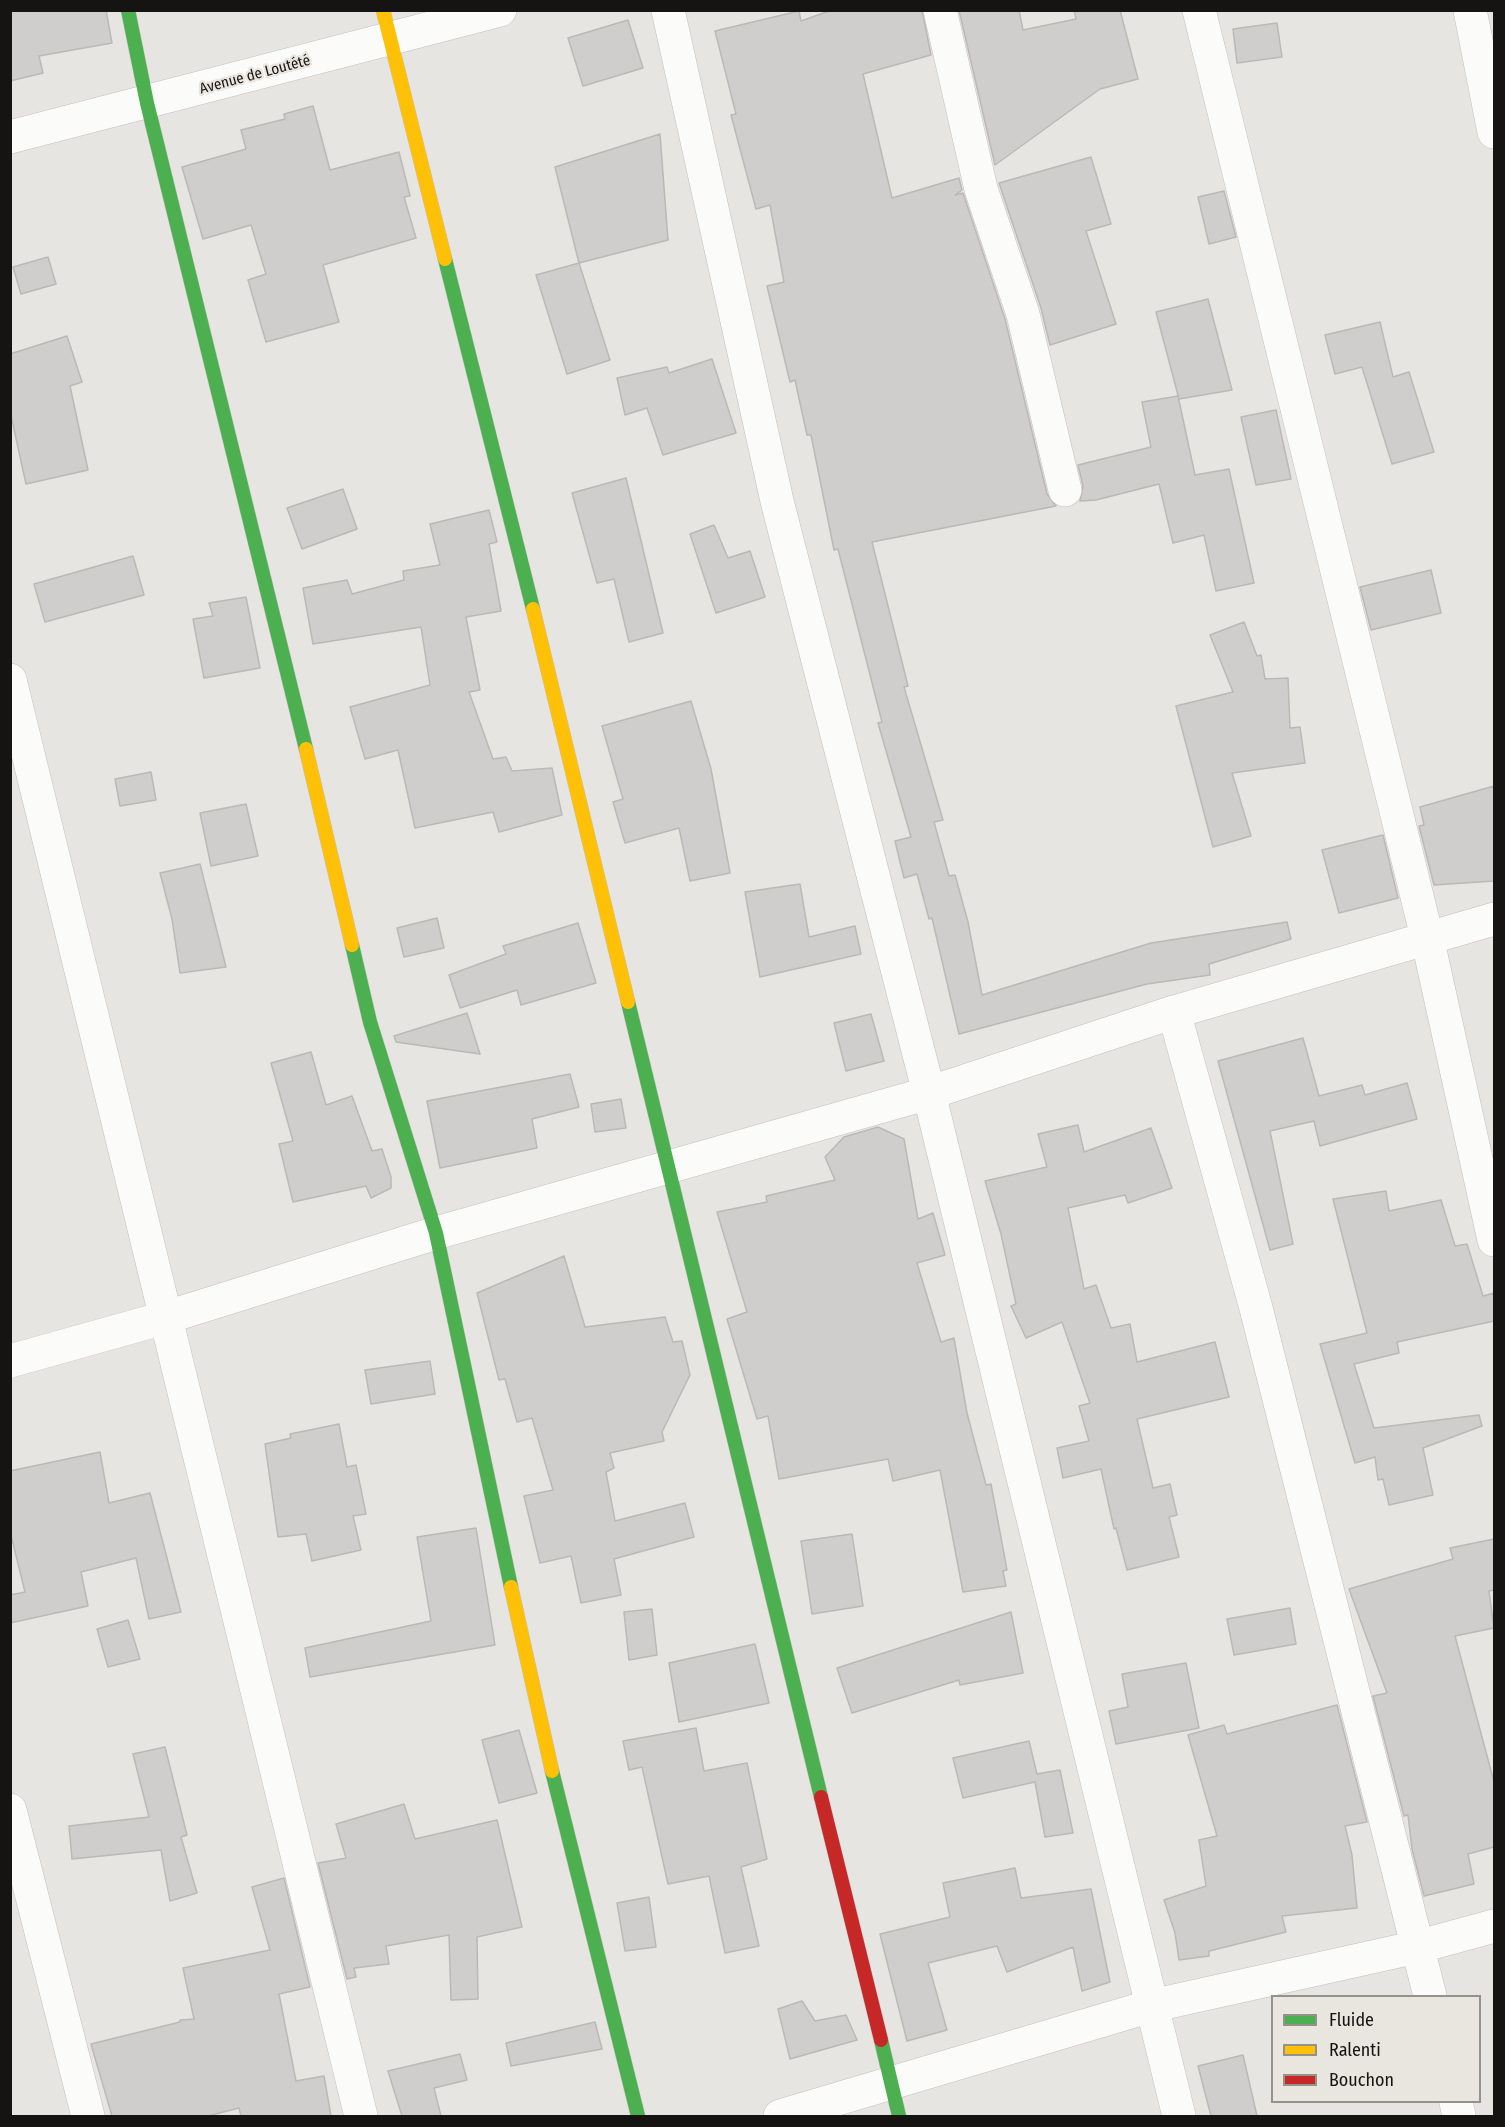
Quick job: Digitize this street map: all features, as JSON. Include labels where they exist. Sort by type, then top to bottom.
[{"type":"street","points":[[128,10],[147,104],[282,646],[370,1022],[436,1233],[534,1697],[638,2116]]},
{"type":"street","name":"Avenue de Loutété","points":[[10,137],[147,104],[386,25],[500,10]]},
{"type":"street","points":[[668,10],[777,501],[929,1093],[1179,2116]]},
{"type":"street","points":[[940,10],[978,178],[1023,314],[1065,490]]},
{"type":"street","points":[[1198,10],[1427,937],[1494,1240]]},
{"type":"street","points":[[1470,10],[1494,132]]},
{"type":"street","points":[[386,25],[668,1166],[899,2116]]},
{"type":"street","points":[[10,680],[164,1318],[362,2116]]},
{"type":"street","points":[[10,1361],[164,1318],[436,1233],[929,1093],[1174,1012],[1235,997],[1427,937],[1494,920]]},
{"type":"street","points":[[1174,1012],[1256,1308],[1430,1995]]},
{"type":"street","points":[[10,1810],[88,2116]]},
{"type":"street","points":[[780,2116],[892,2085],[1151,2006],[1417,1947],[1494,1926]]},
{"type":"building","points":[[10,10],[106,10],[112,43],[39,56],[43,73],[10,81]]},
{"type":"building","points":[[832,10],[922,10],[931,55],[863,74],[892,198],[959,178],[962,190],[955,195],[963,193],[1005,319],[1047,494],[1056,506],[872,542],[908,686],[904,687],[943,820],[934,822],[949,876],[955,875],[968,922],[982,995],[1151,943],[1287,922],[1291,939],[1209,964],[1210,975],[1147,984],[959,1034],[932,918],[929,919],[917,874],[904,878],[895,841],[911,837],[878,723],[882,722],[838,549],[834,550],[811,435],[807,435],[795,380],[790,382],[767,286],[784,282],[770,205],[756,209],[731,115],[736,114],[715,31],[799,11],[801,21]]},
{"type":"building","points":[[959,10],[1019,10],[1023,30],[1076,19],[1074,10],[1120,10],[1138,79],[1100,89],[995,165]]},
{"type":"building","points":[[628,20],[643,68],[583,86],[568,38]]},
{"type":"building","points":[[1277,23],[1282,57],[1237,63],[1233,29]]},
{"type":"building","points":[[313,106],[330,170],[399,152],[410,196],[404,197],[416,238],[323,265],[339,322],[266,342],[248,280],[266,274],[251,225],[203,239],[182,167],[246,149],[241,130],[285,119],[284,114]]},
{"type":"building","points":[[660,134],[668,240],[579,263],[555,167]]},
{"type":"building","points":[[1091,157],[1111,224],[1086,231],[1116,324],[1050,345],[1041,308],[999,183]]},
{"type":"building","points":[[1224,191],[1236,237],[1209,244],[1198,197]]},
{"type":"building","points":[[48,257],[56,284],[21,294],[13,267]]},
{"type":"building","points":[[579,263],[610,360],[567,374],[536,275]]},
{"type":"building","points":[[1208,299],[1232,390],[1179,399],[1156,312]]},
{"type":"building","points":[[1380,322],[1393,377],[1409,372],[1434,452],[1392,464],[1362,367],[1335,374],[1325,335]]},
{"type":"building","points":[[67,336],[82,382],[70,386],[88,470],[26,484],[10,411],[10,354]]},
{"type":"building","points":[[712,359],[736,433],[663,455],[647,408],[625,415],[617,378],[667,367],[669,373]]},
{"type":"building","points":[[1178,396],[1195,475],[1229,469],[1254,583],[1216,591],[1204,535],[1173,543],[1159,484],[1096,500],[1080,501],[1083,486],[1078,465],[1151,447],[1142,402]]},
{"type":"building","points":[[1276,410],[1291,479],[1256,485],[1241,417]]},
{"type":"building","points":[[626,478],[663,633],[629,642],[614,579],[597,583],[572,493]]},
{"type":"building","points":[[343,489],[357,529],[302,549],[287,508]]},
{"type":"building","points":[[489,510],[497,542],[489,544],[501,611],[466,617],[480,690],[469,692],[493,759],[506,757],[512,771],[552,768],[562,815],[499,832],[493,812],[415,828],[398,750],[365,759],[350,707],[430,685],[421,627],[313,644],[303,588],[347,580],[352,594],[404,580],[403,571],[440,565],[430,524]]},
{"type":"building","points":[[714,525],[728,558],[750,551],[765,597],[716,613],[690,534]]},
{"type":"building","points":[[133,556],[144,595],[45,622],[34,584]]},
{"type":"building","points":[[1431,570],[1441,613],[1371,630],[1360,587]]},
{"type":"building","points":[[246,597],[260,668],[204,678],[193,619],[213,616],[209,603]]},
{"type":"building","points":[[1244,622],[1257,656],[1261,655],[1265,679],[1288,678],[1290,728],[1300,727],[1305,763],[1232,773],[1251,836],[1213,847],[1176,706],[1233,692],[1210,635]]},
{"type":"building","points":[[691,701],[711,769],[730,873],[690,881],[679,828],[625,843],[613,802],[623,799],[602,726]]},
{"type":"building","points":[[151,772],[156,800],[120,806],[115,779]]},
{"type":"building","points":[[1494,786],[1494,881],[1434,885],[1419,826],[1424,825],[1420,807]]},
{"type":"building","points":[[246,804],[258,856],[211,866],[200,813]]},
{"type":"building","points":[[1383,835],[1398,898],[1339,913],[1322,850]]},
{"type":"building","points":[[200,864],[226,967],[180,973],[172,919],[160,873]]},
{"type":"building","points":[[800,884],[809,937],[855,926],[861,954],[760,977],[745,892]]},
{"type":"building","points":[[437,918],[444,948],[404,957],[397,928]]},
{"type":"building","points":[[578,923],[596,983],[521,1005],[517,990],[460,1008],[449,975],[506,954],[503,946]]},
{"type":"building","points":[[467,1013],[480,1054],[396,1042],[394,1036]]},
{"type":"building","points":[[871,1014],[884,1061],[846,1071],[834,1023]]},
{"type":"building","points":[[1303,1038],[1319,1096],[1362,1085],[1365,1095],[1407,1083],[1417,1119],[1320,1146],[1314,1121],[1270,1131],[1293,1244],[1270,1250],[1218,1061]]},
{"type":"building","points":[[311,1052],[326,1105],[352,1096],[372,1151],[382,1149],[391,1177],[391,1188],[371,1198],[366,1186],[293,1202],[279,1144],[293,1141],[271,1063]]},
{"type":"building","points":[[570,1074],[579,1107],[532,1119],[537,1148],[440,1168],[427,1101]]},
{"type":"building","points":[[621,1099],[626,1128],[595,1132],[591,1104]]},
{"type":"building","points":[[1078,1125],[1084,1152],[1151,1128],[1172,1188],[1128,1203],[1125,1195],[1068,1208],[1084,1289],[1096,1285],[1111,1328],[1130,1324],[1137,1362],[1215,1342],[1229,1397],[1137,1419],[1153,1488],[1170,1484],[1177,1515],[1169,1517],[1179,1557],[1127,1570],[1116,1528],[1114,1529],[1101,1469],[1063,1478],[1057,1448],[1089,1441],[1079,1406],[1090,1403],[1062,1322],[1026,1338],[1011,1306],[1016,1304],[1001,1234],[985,1181],[1047,1167],[1038,1134]]},
{"type":"building","points":[[878,1127],[904,1139],[918,1219],[933,1213],[945,1255],[917,1263],[941,1342],[954,1338],[967,1413],[986,1485],[991,1484],[1007,1570],[1003,1571],[1006,1586],[963,1592],[940,1470],[893,1481],[888,1459],[779,1479],[768,1416],[757,1419],[727,1319],[747,1312],[717,1212],[767,1202],[766,1196],[835,1180],[825,1157],[844,1137]]},
{"type":"building","points":[[1386,1191],[1389,1211],[1441,1200],[1455,1246],[1467,1244],[1483,1296],[1494,1293],[1494,1321],[1397,1342],[1399,1353],[1354,1364],[1374,1428],[1479,1415],[1482,1426],[1423,1448],[1433,1495],[1389,1505],[1383,1479],[1378,1480],[1375,1457],[1355,1463],[1320,1344],[1367,1333],[1333,1199]]},
{"type":"building","points":[[564,1256],[585,1327],[665,1317],[673,1342],[682,1341],[690,1375],[662,1432],[664,1441],[610,1453],[614,1468],[606,1472],[615,1521],[685,1503],[694,1537],[614,1559],[621,1595],[581,1603],[571,1556],[540,1563],[524,1496],[553,1490],[532,1418],[517,1422],[505,1379],[499,1380],[477,1293]]},
{"type":"building","points":[[430,1361],[435,1394],[371,1404],[365,1370]]},
{"type":"building","points":[[339,1424],[347,1467],[356,1465],[366,1514],[353,1516],[361,1550],[312,1561],[306,1534],[278,1537],[265,1444],[291,1438],[290,1434]]},
{"type":"building","points":[[100,1452],[109,1503],[150,1493],[181,1612],[149,1619],[136,1558],[81,1572],[88,1606],[10,1623],[10,1595],[25,1592],[10,1531],[10,1471]]},
{"type":"building","points":[[476,1528],[495,1645],[310,1677],[305,1648],[431,1621],[417,1537]]},
{"type":"building","points":[[852,1534],[863,1606],[812,1614],[801,1541]]},
{"type":"building","points":[[1494,1539],[1494,1590],[1489,1591],[1494,1628],[1455,1636],[1494,1782],[1494,1847],[1468,1854],[1474,1884],[1424,1896],[1412,1849],[1408,1815],[1404,1816],[1373,1696],[1387,1693],[1349,1589],[1453,1559],[1450,1548]]},
{"type":"building","points":[[1290,1608],[1296,1644],[1234,1655],[1227,1619]]},
{"type":"building","points":[[652,1609],[657,1655],[629,1660],[624,1612]]},
{"type":"building","points":[[1011,1612],[1023,1673],[960,1685],[959,1680],[852,1713],[837,1668]]},
{"type":"building","points":[[128,1620],[140,1659],[108,1667],[97,1629]]},
{"type":"building","points":[[755,1644],[769,1703],[679,1722],[669,1663]]},
{"type":"building","points":[[1186,1663],[1199,1728],[1116,1744],[1109,1711],[1128,1707],[1122,1674]]},
{"type":"building","points":[[1337,1705],[1367,1822],[1345,1826],[1352,1855],[1357,1908],[1282,1916],[1286,1932],[1209,1951],[1209,1956],[1179,1960],[1175,1933],[1164,1900],[1206,1886],[1199,1840],[1217,1836],[1188,1735],[1224,1725],[1227,1734]]},
{"type":"building","points":[[696,1728],[704,1771],[747,1763],[767,1859],[741,1867],[759,1946],[725,1953],[709,1876],[668,1884],[642,1767],[629,1770],[623,1741]]},
{"type":"building","points":[[519,1730],[537,1793],[499,1803],[482,1740]]},
{"type":"building","points":[[1029,1741],[1037,1774],[1060,1770],[1073,1833],[1045,1837],[1035,1782],[963,1798],[953,1758]]},
{"type":"building","points":[[165,1747],[187,1835],[181,1837],[197,1893],[170,1901],[161,1850],[72,1859],[69,1826],[149,1817],[133,1754]]},
{"type":"building","points":[[404,1804],[415,1839],[497,1820],[522,1927],[477,1937],[478,1999],[451,2000],[449,1935],[386,1946],[389,1964],[354,1968],[356,1977],[347,1979],[318,1863],[346,1858],[336,1824]]},
{"type":"building","points":[[1015,1868],[1021,1898],[1091,1889],[1110,1982],[1082,1991],[1073,1947],[1007,1972],[997,1946],[928,1963],[947,2030],[907,2041],[880,1934],[950,1917],[943,1883]]},
{"type":"building","points":[[284,1878],[310,1987],[279,1994],[296,2081],[324,2076],[331,2116],[241,2116],[239,2108],[208,2116],[112,2116],[91,2044],[180,2022],[180,2020],[194,2019],[183,1968],[270,1950],[252,1887]]},
{"type":"building","points":[[649,1897],[656,1947],[625,1951],[617,1903]]},
{"type":"building","points":[[802,2001],[815,2021],[846,2015],[857,2040],[790,2059],[778,2009]]},
{"type":"building","points":[[595,2022],[602,2049],[511,2066],[506,2043]]},
{"type":"building","points":[[460,2054],[467,2080],[434,2088],[441,2116],[402,2116],[388,2071]]},
{"type":"building","points":[[1243,2055],[1257,2116],[1211,2116],[1198,2066]]},
{"type":"traffic: fast","points":[[128,10],[147,103],[306,749]]},
{"type":"traffic: fast","points":[[445,259],[533,609]]},
{"type":"traffic: fast","points":[[352,945],[370,1022],[436,1233],[511,1587]]},
{"type":"traffic: fast","points":[[628,1002],[821,1797]]},
{"type":"traffic: fast","points":[[552,1771],[638,2116]]},
{"type":"traffic: fast","points":[[881,2040],[899,2116]]},
{"type":"traffic: slow","points":[[383,10],[445,259]]},
{"type":"traffic: slow","points":[[533,609],[628,1002]]},
{"type":"traffic: slow","points":[[306,749],[352,945]]},
{"type":"traffic: slow","points":[[511,1587],[552,1771]]},
{"type":"traffic: jam","points":[[821,1797],[881,2040]]}]
